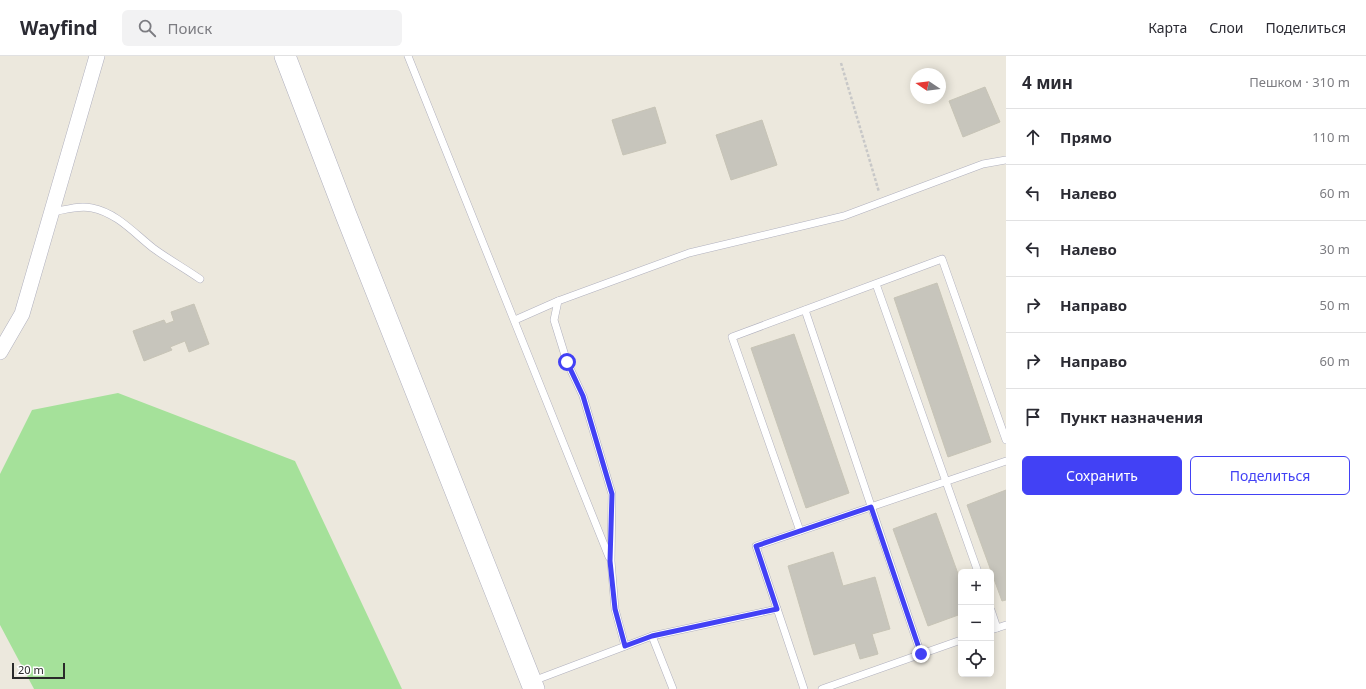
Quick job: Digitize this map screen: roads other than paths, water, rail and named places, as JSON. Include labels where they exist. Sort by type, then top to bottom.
[{"type":"main road","points":[[285,56],[346,215],[532,685]]},
{"type":"street","points":[[0,352],[22,314],[97,56]]},
{"type":"lane","points":[[408,56],[515,320],[610,561]]},
{"type":"lane","points":[[515,320],[558,301],[689,253],[844,216],[983,164],[1006,160]]},
{"type":"lane","points":[[52,212],[85,207],[92,208],[113,217],[139,234],[152,247],[200,279]]},
{"type":"lane","points":[[800,531],[732,337],[942,259],[1006,440]]},
{"type":"lane","points":[[876,284],[977,569]]},
{"type":"lane","points":[[558,301],[554,320],[567,362],[583,396],[612,494],[610,561],[615,609],[625,646]]},
{"type":"lane","points":[[805,310],[921,654]]},
{"type":"lane","points":[[804,689],[756,546],[1006,461]]},
{"type":"lane","points":[[532,685],[652,636],[777,609]]},
{"type":"lane","points":[[994,629],[1006,625]]},
{"type":"lane","points":[[652,636],[673,689]]},
{"type":"lane","points":[[822,689],[958,641]]}]
